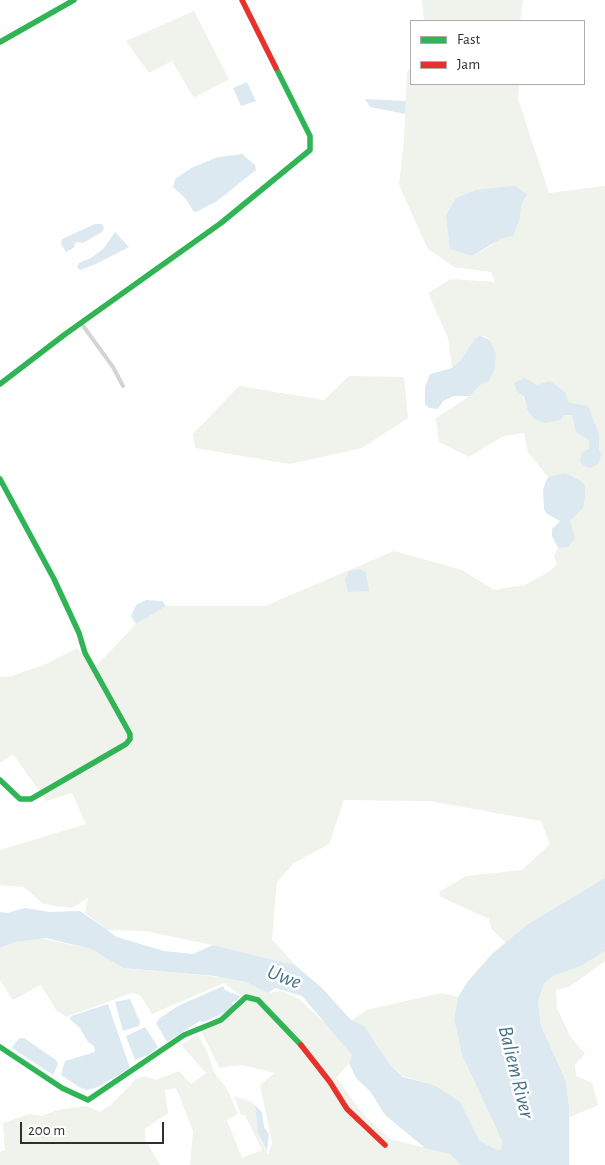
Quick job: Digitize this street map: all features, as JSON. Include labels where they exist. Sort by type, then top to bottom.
[{"type":"street","points":[[0,42],[74,0]]},
{"type":"street","points":[[0,384],[81,323],[221,223],[311,148],[310,136],[242,0]]},
{"type":"street","points":[[81,323],[113,367],[123,386]]},
{"type":"street","points":[[0,479],[54,579],[79,633],[85,653],[130,734],[130,739],[126,744],[31,799],[20,799],[0,780]]},
{"type":"street","points":[[0,1048],[62,1088],[88,1100],[184,1035],[221,1020],[246,997],[258,1000],[294,1037],[330,1082],[348,1109],[385,1145]]},
{"type":"shaded area","points":[[422,0],[523,0],[520,20],[424,20]]},
{"type":"shaded area","points":[[194,11],[229,79],[194,98],[172,61],[149,73],[126,41]]},
{"type":"shaded area","points":[[410,68],[410,85],[519,85],[518,99],[549,193],[605,186],[605,878],[528,924],[506,943],[491,928],[489,919],[441,897],[439,892],[466,876],[522,870],[550,844],[541,821],[429,801],[344,800],[329,844],[294,863],[277,882],[272,939],[295,965],[145,931],[107,930],[85,913],[88,898],[72,908],[43,904],[24,887],[0,885],[0,850],[86,824],[72,793],[46,801],[13,754],[0,763],[0,677],[12,676],[46,664],[77,648],[95,667],[136,624],[166,606],[265,606],[394,551],[462,570],[494,590],[525,585],[550,571],[557,564],[554,557],[558,548],[568,547],[570,521],[565,473],[548,477],[528,452],[524,433],[503,436],[469,457],[439,442],[436,418],[470,396],[480,385],[489,381],[496,353],[490,340],[485,336],[475,338],[461,360],[452,368],[448,338],[428,293],[451,279],[495,282],[491,272],[454,267],[428,249],[399,185],[404,139],[407,72]],"holes":[[[521,206],[520,218],[491,246],[472,256],[450,249]],[[521,392],[587,406],[599,434],[599,450],[602,454],[589,449],[589,440],[576,432],[572,415],[527,409]]]},
{"type":"shaded area","points":[[349,376],[404,377],[408,418],[362,448],[290,464],[195,448],[193,434],[239,386],[324,400]]},
{"type":"shaded area","points":[[39,938],[91,949],[123,968],[230,978],[246,982],[268,993],[281,991],[299,999],[331,1029],[352,1055],[349,1063],[336,1078],[364,1115],[390,1139],[450,1154],[461,1165],[190,1165],[193,1131],[176,1088],[165,1090],[168,1113],[145,1129],[145,1139],[160,1165],[0,1165],[0,1152],[5,1150],[3,1123],[29,1114],[42,1116],[57,1110],[86,1106],[100,1112],[111,1105],[135,1080],[144,1076],[156,1080],[179,1071],[191,1084],[206,1073],[181,1045],[197,1034],[207,1051],[214,1072],[227,1089],[238,1114],[227,1120],[242,1158],[262,1150],[245,1115],[241,1115],[234,1096],[252,1102],[255,1105],[258,1133],[268,1155],[272,1143],[260,1085],[275,1073],[242,1065],[219,1068],[199,1027],[237,1012],[241,996],[224,983],[152,1014],[140,995],[132,993],[66,1017],[56,1010],[41,985],[13,1000],[0,980],[0,948],[15,942]]},
{"type":"shaded area","points":[[605,951],[605,961],[569,987],[556,990],[557,1008],[570,1036],[585,1054],[575,1065],[576,1076],[592,1083],[598,1105],[568,1118],[569,1106],[566,1081],[541,1026],[538,1001],[544,984],[553,976],[581,966]]},
{"type":"shaded area","points":[[442,993],[458,997],[454,1019],[462,1055],[502,1141],[501,1150],[495,1149],[479,1140],[471,1126],[434,1085],[403,1076],[390,1065],[364,1027],[351,1021],[366,1010]]},
{"type":"water","points":[[247,82],[256,101],[241,106],[233,88]]},
{"type":"water","points":[[365,99],[406,101],[405,114],[370,107]]},
{"type":"water","points":[[242,154],[255,165],[256,170],[217,201],[198,211],[194,212],[185,198],[173,187],[175,179],[193,167],[218,157]]},
{"type":"water","points":[[514,186],[527,194],[521,206],[520,218],[513,236],[502,238],[472,256],[450,249],[446,215],[456,198],[476,190]]},
{"type":"water","points":[[95,224],[102,224],[104,228],[102,232],[83,243],[78,242],[74,244],[75,247],[66,252],[61,244],[62,239]]},
{"type":"water","points":[[115,232],[129,247],[96,264],[80,270],[77,267],[79,263],[91,258],[104,248]]},
{"type":"water","points":[[480,336],[490,340],[496,353],[495,368],[489,381],[480,385],[470,396],[454,396],[443,401],[438,409],[429,408],[425,404],[425,387],[430,374],[452,368],[461,360],[475,338]]},
{"type":"water","points":[[525,378],[537,385],[550,381],[566,393],[568,402],[588,406],[599,434],[599,450],[602,454],[598,464],[590,468],[584,466],[580,461],[582,452],[589,449],[589,440],[576,432],[572,415],[564,415],[560,420],[545,423],[534,419],[527,409],[524,397],[516,390],[514,383]]},
{"type":"water","points":[[565,473],[581,481],[585,486],[585,497],[583,508],[570,521],[575,538],[568,547],[558,548],[552,536],[552,529],[560,521],[547,514],[544,509],[543,489],[548,477]]},
{"type":"water","points":[[360,569],[366,573],[369,591],[348,592],[345,579],[349,571]]},
{"type":"water","points":[[146,600],[162,601],[166,606],[136,624],[131,616],[136,605]]},
{"type":"water","points":[[605,878],[605,951],[581,966],[553,976],[544,984],[538,1001],[541,1026],[566,1081],[569,1106],[569,1165],[461,1165],[450,1154],[425,1148],[385,1115],[370,1091],[356,1078],[349,1063],[352,1055],[302,996],[275,988],[268,993],[246,982],[215,976],[123,968],[91,949],[46,938],[15,942],[0,948],[0,912],[7,913],[25,908],[50,912],[80,911],[117,937],[164,951],[193,954],[213,945],[295,965],[322,988],[351,1020],[364,1026],[390,1065],[403,1077],[434,1085],[460,1102],[479,1140],[495,1149],[501,1150],[502,1141],[462,1055],[454,1019],[458,997],[468,981],[492,954],[528,924]]},
{"type":"water","points":[[223,986],[225,990],[240,996],[238,1000],[232,1003],[234,1008],[204,1022],[200,1021],[167,1042],[156,1023],[160,1018],[178,1006]]},
{"type":"water","points":[[130,999],[140,1022],[139,1026],[123,1031],[115,1002]]},
{"type":"water","points":[[108,1004],[130,1068],[98,1087],[87,1090],[61,1075],[65,1061],[95,1052],[94,1046],[88,1042],[80,1028],[70,1019],[71,1016]]},
{"type":"water","points":[[145,1027],[158,1047],[148,1055],[135,1060],[126,1036]]},
{"type":"water","points":[[24,1038],[56,1060],[58,1064],[53,1075],[12,1048],[18,1039]]},
{"type":"water","points":[[255,1105],[262,1112],[264,1127],[269,1134],[267,1151],[258,1133]]},
{"type":"traffic: fast","points":[[0,42],[74,0]]},
{"type":"traffic: fast","points":[[0,384],[64,335],[221,223],[310,150],[310,136],[276,68]]},
{"type":"traffic: fast","points":[[0,479],[54,579],[79,633],[85,653],[130,734],[130,739],[126,744],[31,799],[20,799],[0,780]]},
{"type":"traffic: fast","points":[[0,1047],[62,1088],[88,1100],[184,1035],[221,1020],[246,997],[258,1000],[301,1045]]},
{"type":"traffic: jam","points":[[242,0],[276,68]]},
{"type":"traffic: jam","points":[[301,1045],[330,1082],[347,1109],[385,1145]]},
{"type":"water label","name":"Uwe","points":[[284,977]]},
{"type":"water label","name":"Baliem River","points":[[516,1072]]}]
